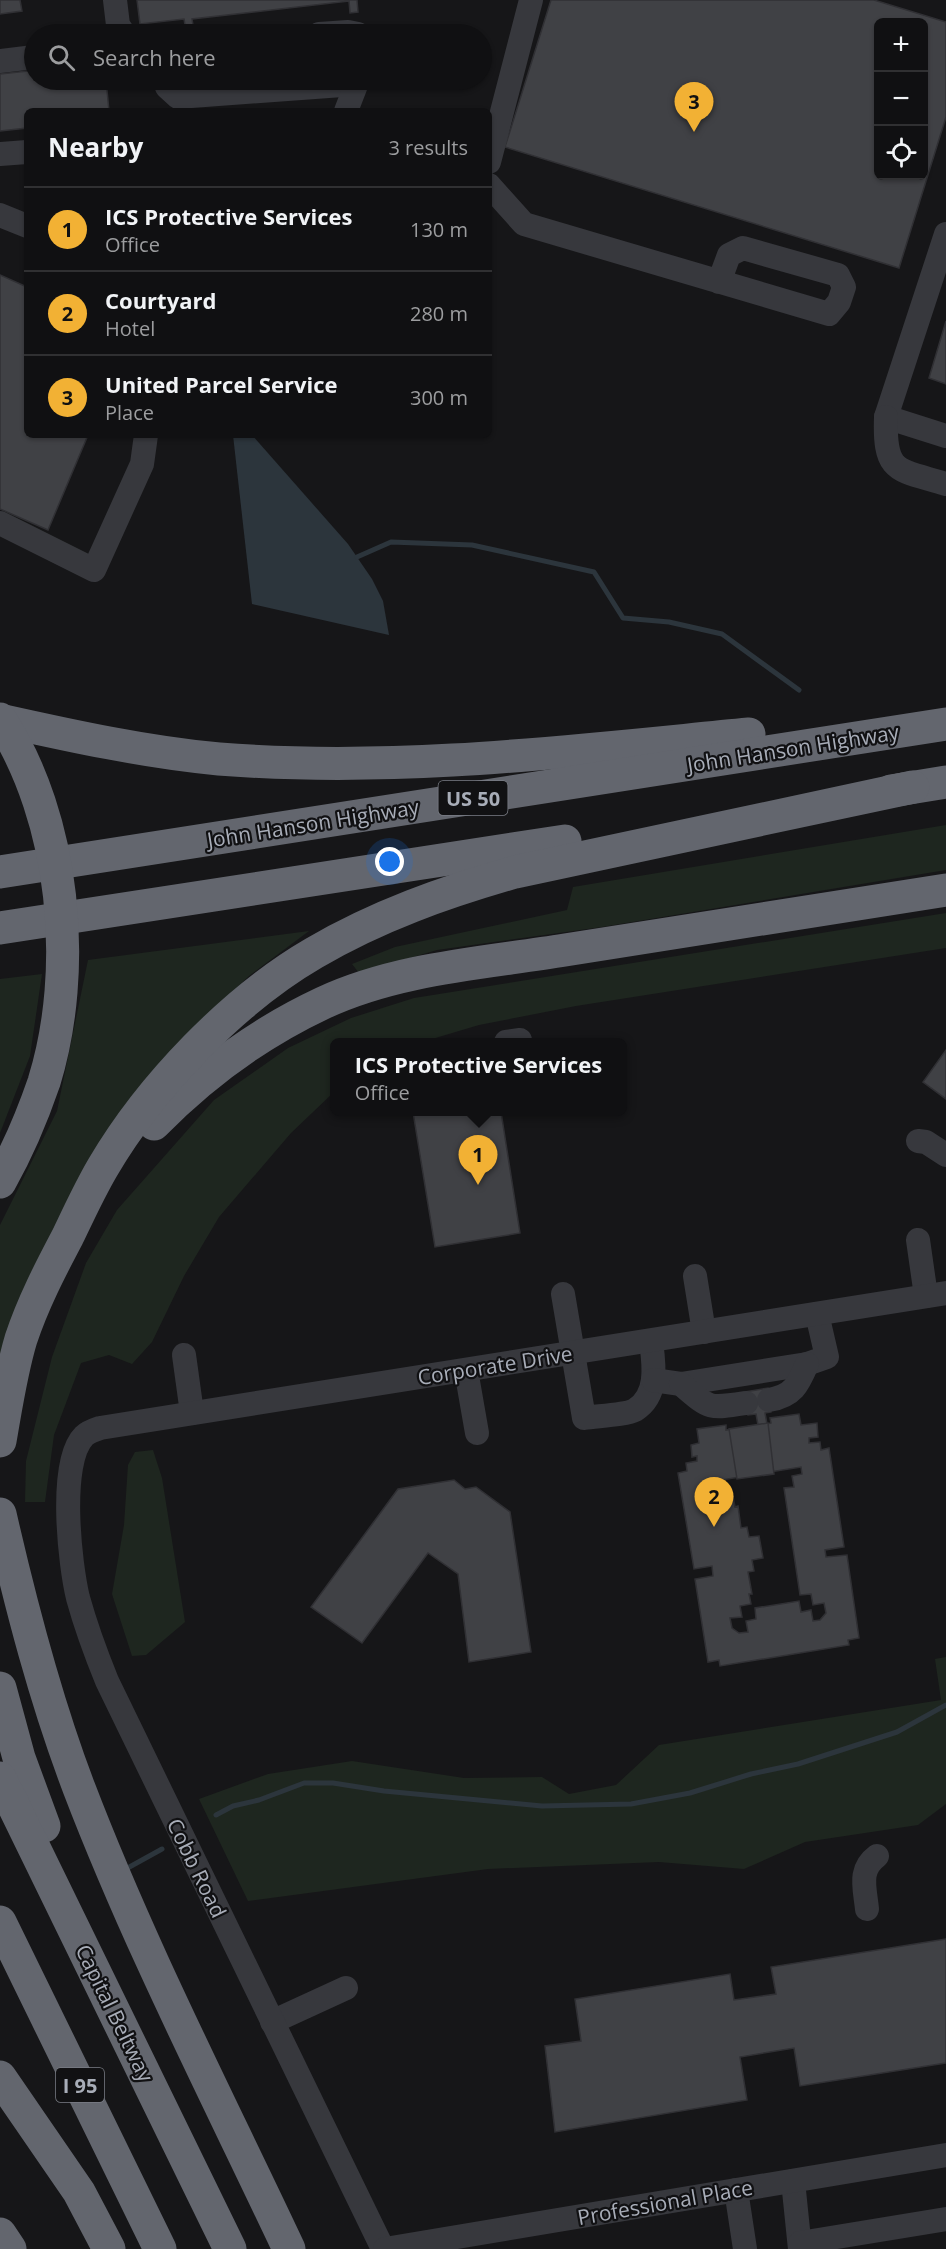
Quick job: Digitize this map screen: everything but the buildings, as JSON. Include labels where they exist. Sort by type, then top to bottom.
[{"type":"highway","points":[[0,713],[93,741]]},
{"type":"highway","points":[[0,720],[93,741],[217,758],[325,764],[411,763],[502,758],[946,715]]},
{"type":"highway","points":[[0,720],[28,772],[42,812],[55,863],[62,940],[55,1031],[44,1080],[21,1144],[0,1182]]},
{"type":"highway","name":"John Hanson Highway","points":[[0,872],[946,724]]},
{"type":"highway","points":[[0,928],[946,782]]},
{"type":"highway","points":[[0,1441],[21,1340],[42,1285],[102,1168],[132,1122],[192,1051],[274,980],[312,954],[353,931],[456,889],[515,872],[913,787]]},
{"type":"highway","points":[[66,1240],[142,1137],[176,1102],[209,1072],[246,1045],[323,1003],[365,987],[408,975],[946,890]]},
{"type":"highway","points":[[0,1514],[24,1614],[79,1787],[113,1870],[185,2029],[289,2249]]},
{"type":"highway","points":[[0,1688],[19,1758],[124,2032]]},
{"type":"highway","name":"Capital Beltway","points":[[0,1778],[230,2249]]},
{"type":"highway","name":"I 95","points":[[0,1922],[159,2249]]},
{"type":"highway","points":[[185,2029],[312,2249]]},
{"type":"highway","points":[[0,2077],[79,2192],[109,2249]]},
{"type":"highway","points":[[0,2104],[70,2200],[102,2249]]},
{"type":"highway","points":[[0,2234],[10,2249]]},
{"type":"street","points":[[115,0],[118,24]]},
{"type":"street","points":[[492,150],[531,0]]},
{"type":"street","points":[[0,60],[24,58]]},
{"type":"street","points":[[170,90],[178,97],[262,90]]},
{"type":"street","points":[[347,108],[354,90]]},
{"type":"street","points":[[0,154],[24,152]]},
{"type":"street","points":[[492,188],[524,224],[719,282],[829,314],[839,302],[844,287],[838,275],[743,248],[729,255],[719,282]]},
{"type":"street","points":[[0,215],[24,225]]},
{"type":"street","points":[[946,234],[886,417],[885,448],[900,470],[946,484]]},
{"type":"street","points":[[886,417],[946,436]]},
{"type":"street","points":[[0,523],[94,570],[142,464],[146,438]]},
{"type":"street","points":[[918,1141],[926,1142],[946,1155]]},
{"type":"street","points":[[918,1240],[936,1295]]},
{"type":"street","points":[[696,1276],[704,1332]]},
{"type":"street","points":[[564,1294],[584,1418],[634,1411],[644,1401],[655,1370],[651,1341]]},
{"type":"street","name":"Corporate Drive","points":[[71,1471],[77,1446],[90,1431],[936,1295]]},
{"type":"street","points":[[653,1380],[681,1384],[807,1364],[827,1357],[817,1314]]},
{"type":"street","points":[[184,1355],[192,1413]]},
{"type":"street","points":[[770,1400],[791,1394],[799,1384],[807,1364]]},
{"type":"street","points":[[466,1370],[477,1433]]},
{"type":"street","points":[[681,1384],[711,1407],[746,1403]]},
{"type":"street","name":"Cobb Road","points":[[71,1471],[69,1504],[72,1570],[90,1636],[106,1681],[384,2249]]},
{"type":"street","points":[[867,1909],[863,1874],[869,1862],[877,1856]]},
{"type":"street","points":[[272,2022],[346,1988]]},
{"type":"street","name":"Professional Place","points":[[384,2249],[494,2240],[736,2190],[946,2155]]},
{"type":"street","points":[[793,2181],[800,2246],[946,2219]]},
{"type":"street","points":[[736,2190],[745,2249]]},
{"type":"shaded area","points":[[233,438],[255,438],[348,544],[372,579],[383,601],[389,635],[252,604]]},
{"type":"shaded area","points":[[946,825],[946,870],[602,927],[437,950],[359,973],[352,964],[395,947],[567,910],[573,887]]},
{"type":"shaded area","points":[[946,913],[946,948],[576,1006],[479,1025],[435,1038],[330,1038],[330,1096],[291,1133],[219,1217],[184,1276],[152,1342],[132,1364],[109,1355],[81,1363],[54,1435],[45,1502],[25,1502],[26,1461],[52,1357],[86,1263],[117,1210],[214,1100],[288,1048],[351,1018],[414,998]]},
{"type":"shaded area","points":[[309,931],[249,976],[195,1028],[0,1376],[0,1225],[57,1111],[88,960]]},
{"type":"shaded area","points":[[42,974],[30,1056],[0,1133],[0,979]]},
{"type":"shaded area","points":[[153,1450],[162,1478],[185,1622],[146,1655],[132,1656],[112,1594],[124,1525],[128,1465],[135,1452]]},
{"type":"shaded area","points":[[946,1657],[946,1804],[918,1825],[805,1842],[744,1869],[659,1862],[488,1869],[248,1901],[199,1799],[268,1774],[352,1761],[464,1778],[542,1777],[569,1794],[616,1785],[659,1745],[941,1700],[935,1659]]},
{"type":"waterway","points":[[357,557],[391,542],[472,545],[594,572],[623,618],[669,622],[722,634],[799,690]]},
{"type":"waterway","points":[[216,1815],[233,1806],[259,1800],[304,1783],[333,1783],[384,1791],[542,1806],[631,1804],[690,1793],[751,1774],[798,1764],[897,1732],[946,1705]]},
{"type":"waterway","points":[[124,1870],[162,1849]]},
{"type":"place","name":"United Parcel Service","points":[[694,132]]},
{"type":"place","name":"ICS Protective Services","points":[[478,1185]]},
{"type":"place","name":"Courtyard","points":[[714,1527]]}]
